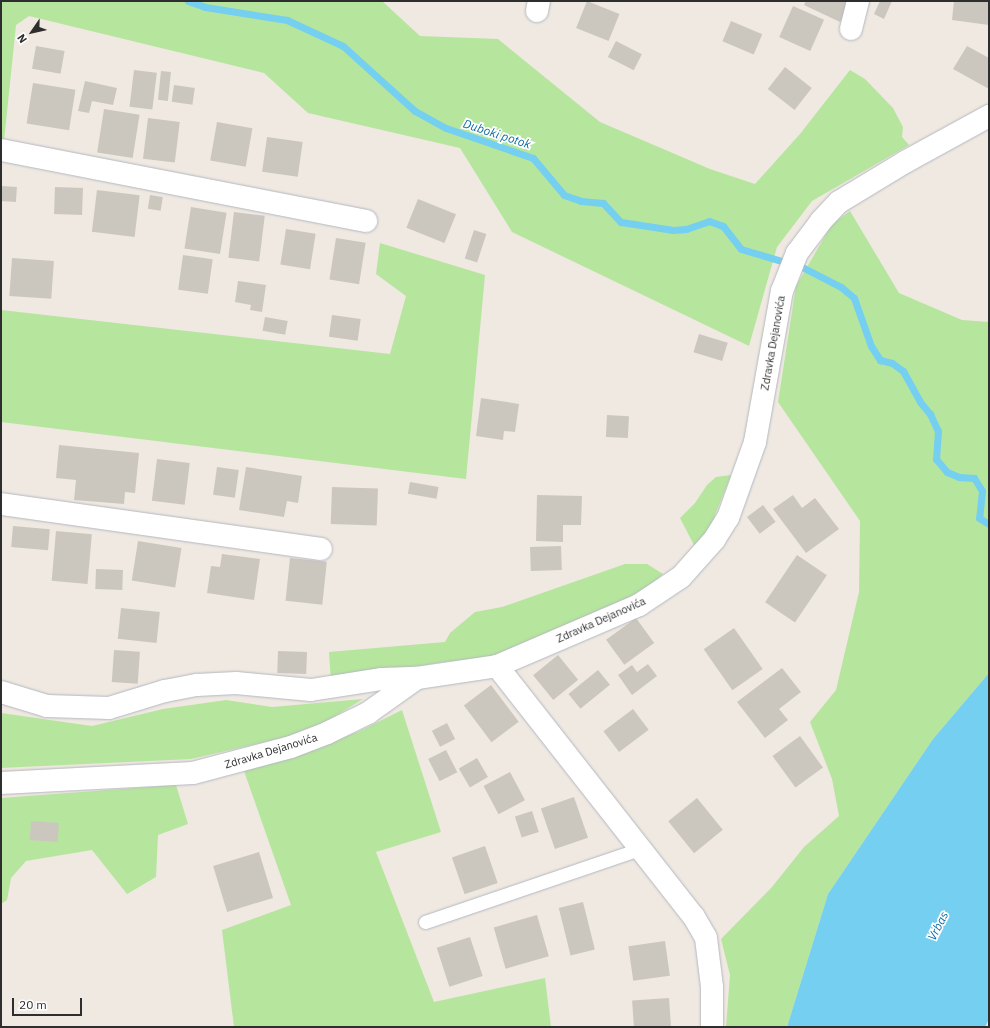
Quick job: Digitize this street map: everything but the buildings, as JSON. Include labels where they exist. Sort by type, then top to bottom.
[{"type":"street","points":[[851,29],[858,1]]},
{"type":"street","name":"Zdravka Dejanovića","points":[[1,783],[193,773],[291,747],[327,733],[368,713],[417,678],[497,666],[639,605],[681,577],[714,540],[728,518],[755,442],[782,292],[787,273],[797,253],[821,221],[840,202],[905,162],[989,116]]},
{"type":"street","points":[[1,150],[366,221]]},
{"type":"street","points":[[1,504],[321,548]]},
{"type":"street","points":[[497,666],[694,917],[706,938],[712,988],[712,1027]]},
{"type":"street","points":[[1,692],[47,706],[109,708],[165,691],[197,685],[236,683],[311,690],[382,679],[417,678]]},
{"type":"lane","points":[[425,922],[640,849]]},
{"type":"green space","points":[[1,1],[382,1],[420,36],[498,39],[600,122],[710,169],[755,184],[800,134],[850,70],[865,79],[893,108],[903,127],[902,137],[909,145],[812,201],[777,247],[749,346],[512,232],[460,148],[308,113],[264,73],[29,16],[16,25],[4,141],[1,141]]},
{"type":"green space","points":[[850,211],[899,293],[962,320],[989,322],[989,673],[933,739],[828,894],[787,1027],[726,1027],[730,975],[721,939],[772,887],[804,847],[839,816],[832,779],[810,722],[836,690],[859,592],[860,521],[778,402],[796,286],[832,224]]},
{"type":"green space","points":[[380,243],[485,275],[466,479],[1,422],[1,310],[390,354],[406,296],[376,274]]},
{"type":"green space","points":[[731,475],[713,520],[696,549],[680,518],[695,503],[707,485],[716,477]]},
{"type":"green space","points":[[625,564],[647,564],[663,574],[635,599],[501,657],[444,662],[331,681],[329,652],[445,642],[450,633],[475,612],[502,607]]},
{"type":"green space","points":[[363,699],[327,721],[286,737],[191,759],[1,768],[1,713],[92,726],[163,709],[226,700],[272,707]]},
{"type":"green space","points":[[402,710],[441,832],[376,852],[434,1002],[545,978],[551,1027],[234,1027],[222,930],[291,905],[244,771],[358,732]]},
{"type":"green space","points":[[176,785],[188,824],[158,835],[156,877],[127,894],[92,850],[26,861],[11,878],[7,900],[1,904],[1,798]]},
{"type":"water","name":"Vrbas","points":[[989,673],[989,1019],[985,1027],[787,1027],[828,894],[933,739]]},
{"type":"waterway","name":"Duboki potok","points":[[188,1],[205,7],[287,20],[343,46],[415,111],[446,128],[533,158],[564,195],[581,201],[603,203],[621,222],[673,230],[686,229],[709,221],[723,226],[741,249],[802,267],[841,287],[854,298],[871,346],[880,360],[892,363],[903,371],[920,402],[930,414],[938,431],[936,459],[947,472],[959,477],[974,478],[982,491],[979,518],[989,524]]}]
